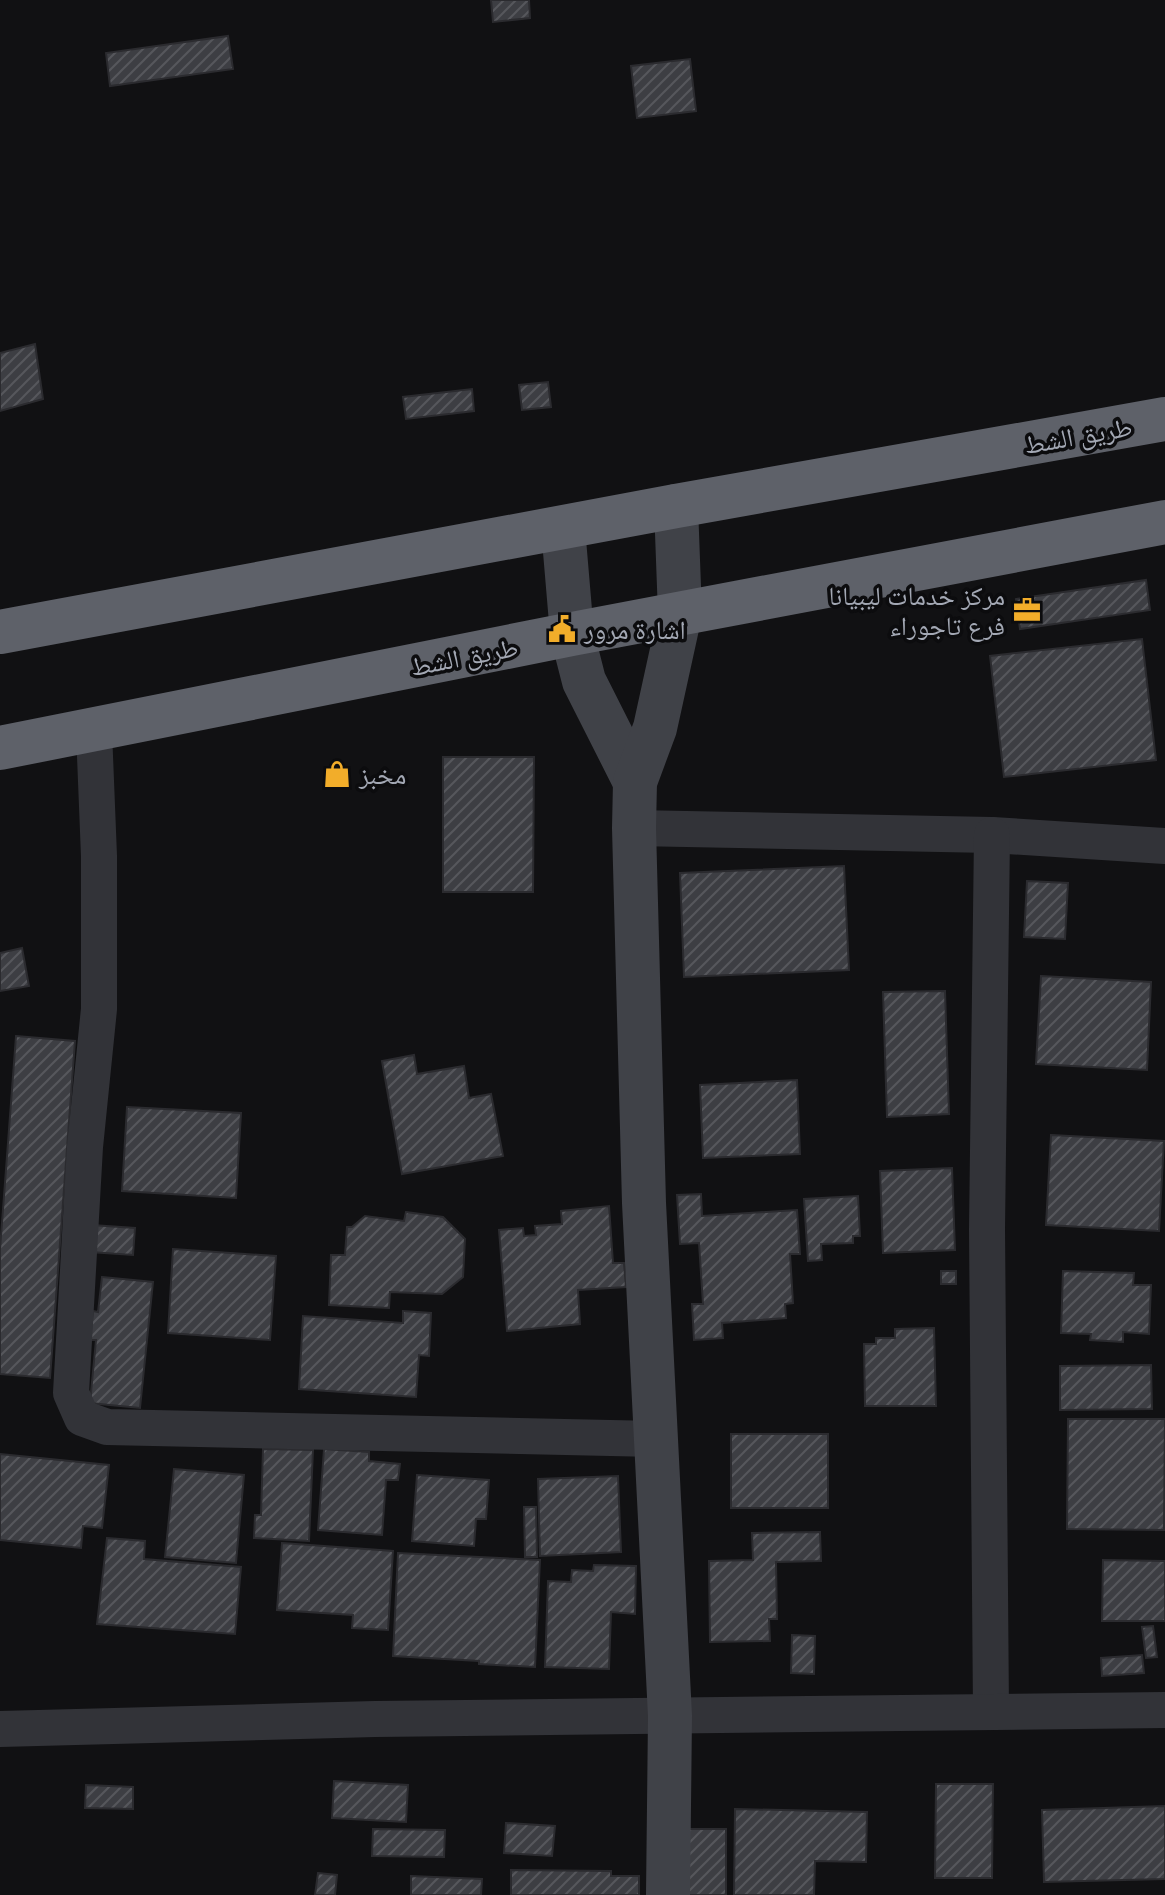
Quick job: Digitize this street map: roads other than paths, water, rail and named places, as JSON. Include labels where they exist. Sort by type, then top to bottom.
[{"type":"highway","name":"طريق الشط","points":[[0,632],[1165,419]]},
{"type":"highway","name":"طريق الشط","points":[[0,748],[572,634],[1165,522]]},
{"type":"street","points":[[668,1895],[670,1716],[644,1203],[634,828],[635,782],[655,728],[680,614],[676,506]]},
{"type":"street","points":[[563,528],[572,634],[584,681],[635,782]]},
{"type":"street","points":[[94,731],[99,856],[99,1009],[85,1147],[71,1393],[82,1418],[107,1427],[656,1439]]},
{"type":"street","points":[[634,828],[992,835],[1165,846]]},
{"type":"street","points":[[991,1711],[987,1229],[992,835]]},
{"type":"street","points":[[0,1729],[344,1720],[1165,1710]]},
{"type":"place","name":"مركز خدمات ليبيانا فرع تاجوراء","points":[[1027,610]]},
{"type":"place","name":"اشارة مرور","points":[[562,629]]},
{"type":"place","name":"مخبز","points":[[337,774]]}]
